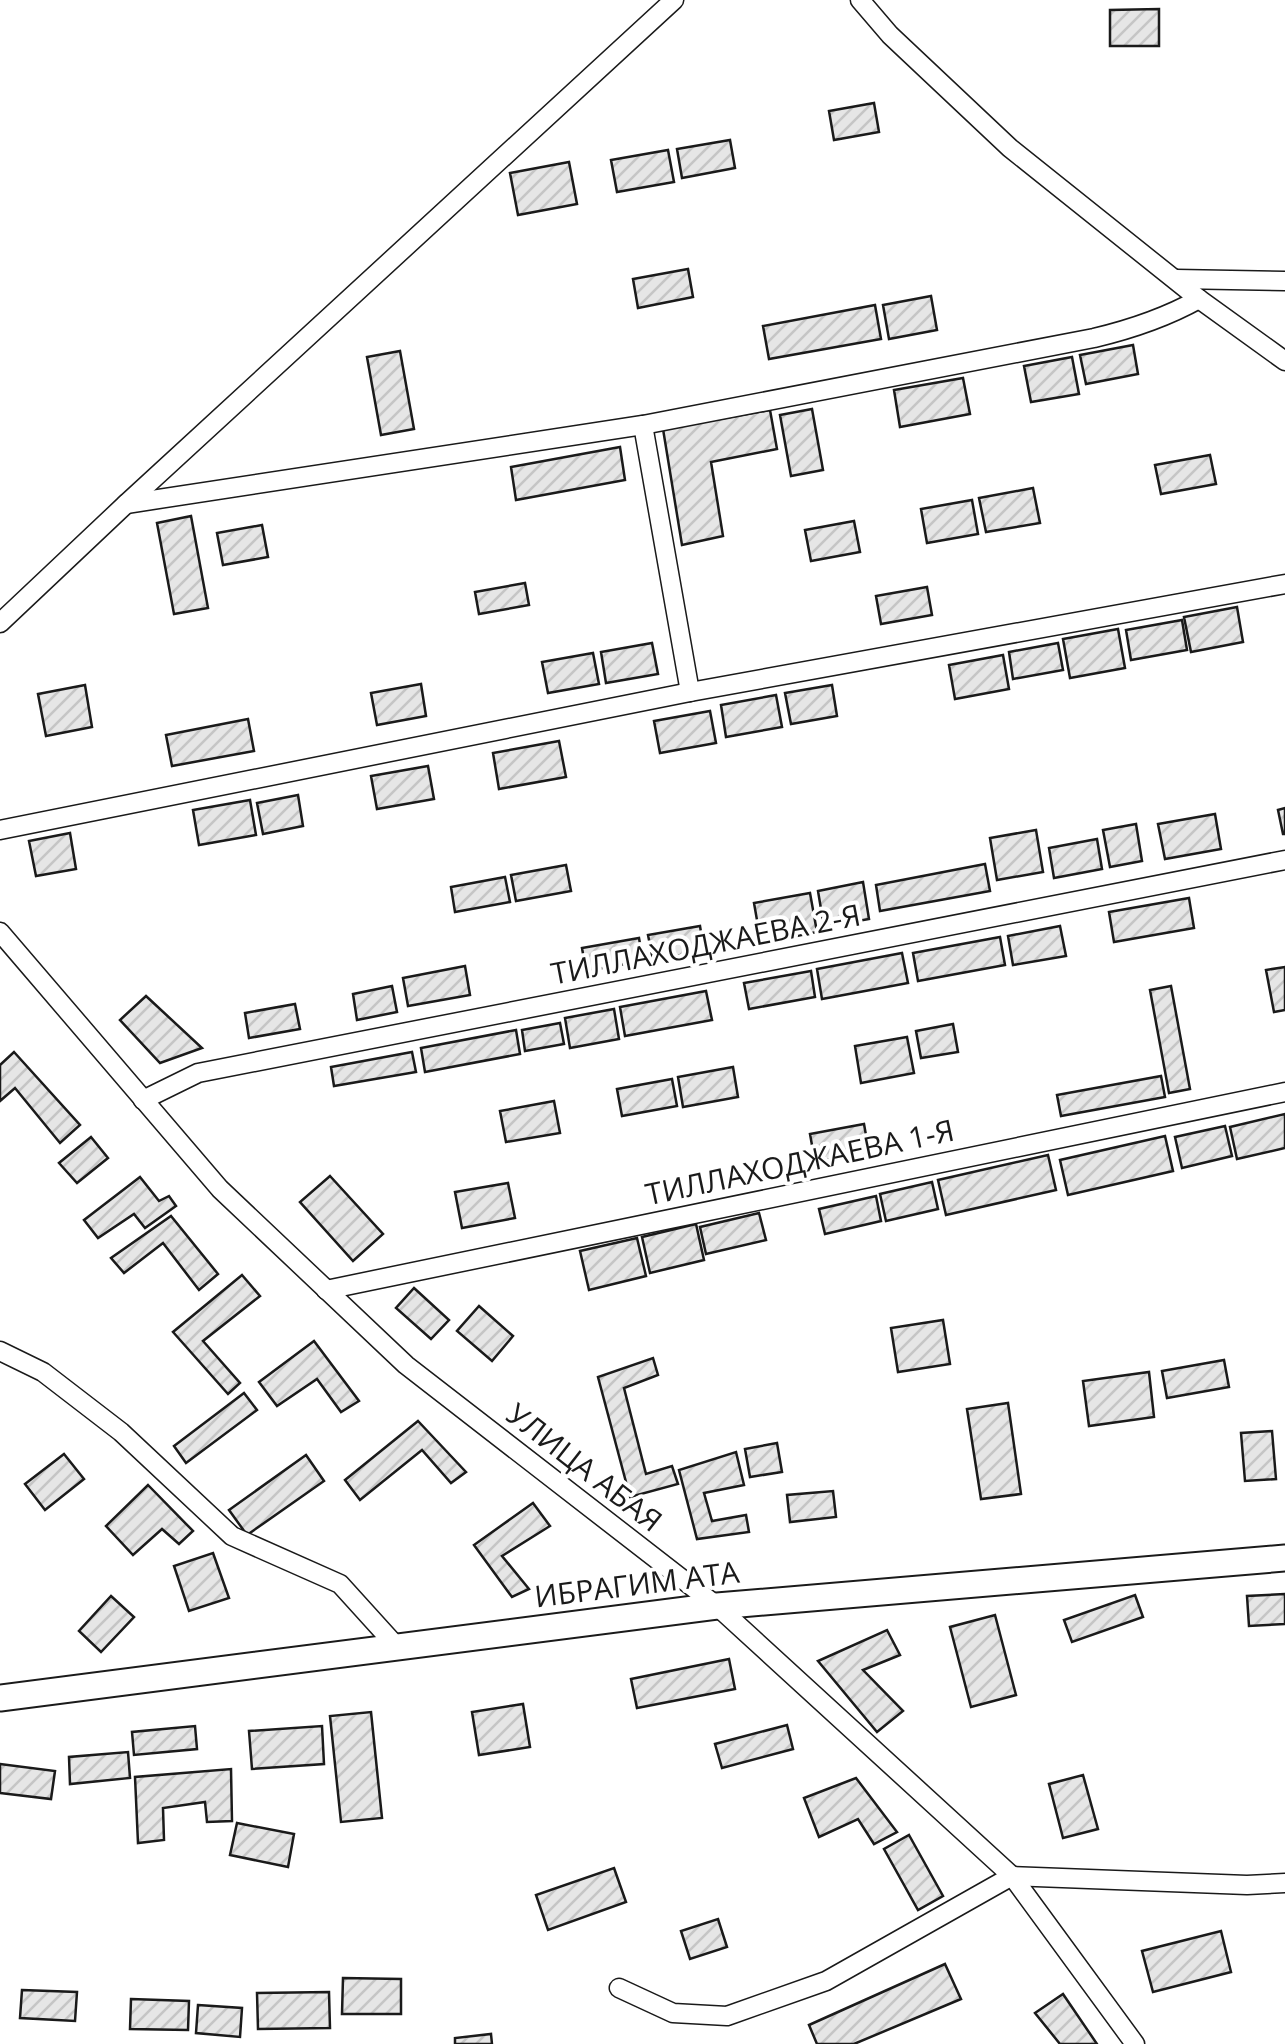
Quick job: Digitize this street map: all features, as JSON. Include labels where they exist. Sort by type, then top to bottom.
[{"type":"street","points":[[0,624],[674,0]]},
{"type":"street","points":[[860,0],[890,36],[1010,148],[1199,299],[1285,361]]},
{"type":"street","points":[[1176,279],[1285,281]]},
{"type":"street","points":[[126,504],[643,425],[1094,338],[1146,324],[1199,299]]},
{"type":"street","points":[[643,425],[690,692]]},
{"type":"street","points":[[0,830],[690,692],[1285,584]]},
{"type":"street","name":"ТИЛЛАХОДЖАЕВА 2-Я","points":[[144,1100],[198,1073],[1285,860]]},
{"type":"street","name":"УЛИЦА АБАЯ","points":[[0,932],[220,1189],[406,1365],[718,1606],[1012,1876],[1135,2044]]},
{"type":"street","name":"ТИЛЛАХОДЖАЕВА 1-Я","points":[[326,1290],[1285,1092]]},
{"type":"street","points":[[0,1351],[43,1372],[120,1432],[232,1536],[340,1584],[398,1648]]},
{"type":"street","name":"ИБРАГИМ АТА","points":[[0,1698],[718,1606],[1285,1558]]},
{"type":"street","points":[[619,1988],[673,2013],[727,2016],[826,1980],[1012,1876],[1285,1883]]},
{"type":"building","points":[[1159,9],[1159,46],[1110,46],[1110,10]]},
{"type":"building","points":[[874,103],[879,132],[834,140],[829,111]]},
{"type":"building","points":[[730,140],[735,168],[682,178],[677,149]]},
{"type":"building","points":[[668,150],[674,182],[617,192],[611,160]]},
{"type":"building","points":[[569,162],[577,204],[518,215],[510,173]]},
{"type":"building","points":[[688,269],[693,297],[638,308],[633,279]]},
{"type":"building","points":[[931,296],[937,330],[889,339],[883,305]]},
{"type":"building","points":[[875,305],[881,339],[769,359],[763,326]]},
{"type":"building","points":[[1133,345],[1138,374],[1086,384],[1080,355]]},
{"type":"building","points":[[400,351],[414,429],[381,435],[367,357]]},
{"type":"building","points":[[1072,357],[1079,394],[1031,402],[1024,366]]},
{"type":"building","points":[[963,378],[970,414],[900,427],[894,390]]},
{"type":"building","points":[[812,409],[823,470],[791,476],[780,415]]},
{"type":"building","points":[[770,410],[777,449],[711,462],[723,536],[682,545],[663,429]]},
{"type":"building","points":[[620,447],[625,480],[516,500],[511,467]]},
{"type":"building","points":[[1210,455],[1216,484],[1161,494],[1155,465]]},
{"type":"building","points":[[1033,488],[1040,523],[986,532],[979,498]]},
{"type":"building","points":[[972,500],[978,534],[927,543],[921,509]]},
{"type":"building","points":[[191,516],[208,608],[174,614],[157,523]]},
{"type":"building","points":[[854,521],[860,552],[811,561],[805,530]]},
{"type":"building","points":[[262,525],[268,557],[223,565],[217,533]]},
{"type":"building","points":[[525,583],[529,605],[479,614],[475,592]]},
{"type":"building","points":[[927,587],[932,615],[881,624],[876,596]]},
{"type":"building","points":[[1237,607],[1243,642],[1191,652],[1184,617]]},
{"type":"building","points":[[1182,620],[1187,650],[1131,660],[1126,630]]},
{"type":"building","points":[[1118,629],[1125,668],[1070,678],[1063,639]]},
{"type":"building","points":[[652,643],[658,674],[606,683],[601,652]]},
{"type":"building","points":[[1058,643],[1063,670],[1013,679],[1009,652]]},
{"type":"building","points":[[593,653],[599,684],[548,693],[542,662]]},
{"type":"building","points":[[1003,655],[1009,689],[955,699],[949,665]]},
{"type":"building","points":[[421,684],[426,716],[377,725],[371,693]]},
{"type":"building","points":[[85,685],[92,727],[46,736],[38,694]]},
{"type":"building","points":[[832,685],[837,716],[791,724],[785,693]]},
{"type":"building","points":[[776,695],[782,727],[726,737],[721,705]]},
{"type":"building","points":[[710,711],[716,743],[660,753],[654,721]]},
{"type":"building","points":[[248,719],[254,751],[172,766],[166,735]]},
{"type":"building","points":[[559,741],[566,777],[499,789],[493,753]]},
{"type":"building","points":[[428,766],[434,799],[377,809],[371,776]]},
{"type":"building","points":[[298,795],[303,826],[263,834],[257,803]]},
{"type":"building","points":[[250,800],[256,835],[199,845],[193,810]]},
{"type":"building","points":[[1285,808],[1285,834],[1283,834],[1278,810]]},
{"type":"building","points":[[1215,814],[1221,849],[1165,859],[1158,824]]},
{"type":"building","points":[[1136,824],[1142,861],[1110,867],[1103,830]]},
{"type":"building","points":[[1036,830],[1043,872],[997,880],[990,838]]},
{"type":"building","points":[[70,833],[76,869],[36,876],[29,841]]},
{"type":"building","points":[[1097,839],[1102,869],[1054,878],[1049,848]]},
{"type":"building","points":[[985,864],[990,891],[880,911],[876,885]]},
{"type":"building","points":[[566,865],[571,891],[516,901],[511,875]]},
{"type":"building","points":[[505,877],[510,902],[455,912],[451,887]]},
{"type":"building","points":[[863,882],[869,919],[824,927],[818,891]]},
{"type":"building","points":[[810,893],[817,932],[761,943],[754,903]]},
{"type":"building","points":[[1189,898],[1194,928],[1114,942],[1109,912]]},
{"type":"building","points":[[700,926],[704,951],[653,960],[648,935]]},
{"type":"building","points":[[1060,926],[1066,956],[1013,965],[1008,936]]},
{"type":"building","points":[[1000,937],[1005,965],[918,981],[913,953]]},
{"type":"building","points":[[639,938],[643,961],[586,971],[582,948]]},
{"type":"building","points":[[902,953],[908,983],[822,999],[817,969]]},
{"type":"building","points":[[465,966],[470,995],[408,1006],[403,978]]},
{"type":"building","points":[[1285,967],[1285,1010],[1274,1012],[1266,970]]},
{"type":"building","points":[[811,971],[815,997],[749,1009],[744,983]]},
{"type":"building","points":[[392,986],[397,1012],[357,1020],[353,994]]},
{"type":"building","points":[[1171,986],[1190,1089],[1169,1093],[1150,990]]},
{"type":"building","points":[[706,991],[712,1020],[625,1036],[620,1007]]},
{"type":"building","points":[[146,996],[202,1048],[160,1063],[120,1020]]},
{"type":"building","points":[[295,1004],[300,1029],[249,1038],[245,1013]]},
{"type":"building","points":[[614,1009],[619,1039],[570,1048],[565,1018]]},
{"type":"building","points":[[560,1023],[564,1044],[525,1051],[522,1030]]},
{"type":"building","points":[[953,1024],[958,1052],[921,1058],[916,1031]]},
{"type":"building","points":[[516,1030],[520,1054],[425,1072],[421,1048]]},
{"type":"building","points":[[907,1037],[914,1073],[861,1083],[855,1046]]},
{"type":"building","points":[[14,1052],[80,1125],[60,1143],[15,1088],[0,1101],[0,1065]]},
{"type":"building","points":[[412,1052],[416,1072],[334,1086],[331,1067]]},
{"type":"building","points":[[733,1067],[738,1097],[683,1107],[678,1077]]},
{"type":"building","points":[[1161,1076],[1165,1097],[1061,1116],[1057,1095]]},
{"type":"building","points":[[672,1079],[677,1106],[622,1116],[617,1089]]},
{"type":"building","points":[[554,1101],[560,1133],[506,1142],[500,1111]]},
{"type":"building","points":[[1285,1114],[1285,1148],[1237,1159],[1230,1127]]},
{"type":"building","points":[[864,1124],[869,1152],[815,1162],[810,1134]]},
{"type":"building","points":[[1225,1126],[1232,1156],[1182,1168],[1175,1137]]},
{"type":"building","points":[[1165,1136],[1173,1171],[1068,1195],[1060,1160]]},
{"type":"building","points":[[91,1137],[108,1158],[77,1183],[59,1163]]},
{"type":"building","points":[[1048,1155],[1056,1190],[946,1215],[938,1180]]},
{"type":"building","points":[[330,1176],[383,1234],[353,1261],[300,1202]]},
{"type":"building","points":[[140,1177],[159,1201],[169,1196],[176,1206],[145,1228],[134,1214],[98,1238],[84,1220]]},
{"type":"building","points":[[932,1182],[938,1209],[886,1221],[880,1194]]},
{"type":"building","points":[[508,1183],[515,1218],[462,1228],[455,1192]]},
{"type":"building","points":[[876,1196],[881,1221],[825,1234],[819,1209]]},
{"type":"building","points":[[759,1213],[766,1240],[706,1254],[700,1227]]},
{"type":"building","points":[[171,1216],[218,1274],[199,1290],[163,1243],[124,1273],[111,1258]]},
{"type":"building","points":[[696,1224],[704,1260],[650,1273],[642,1237]]},
{"type":"building","points":[[637,1238],[646,1276],[589,1290],[580,1251]]},
{"type":"building","points":[[242,1275],[260,1296],[203,1341],[240,1383],[228,1394],[173,1332]]},
{"type":"building","points":[[414,1288],[449,1320],[431,1339],[396,1308]]},
{"type":"building","points":[[479,1306],[513,1336],[492,1361],[457,1331]]},
{"type":"building","points":[[943,1320],[950,1364],[898,1372],[891,1328]]},
{"type":"building","points":[[314,1341],[359,1401],[341,1412],[317,1379],[277,1406],[259,1382]]},
{"type":"building","points":[[653,1358],[658,1375],[624,1388],[646,1474],[672,1466],[678,1484],[630,1497],[598,1377]]},
{"type":"building","points":[[1224,1360],[1229,1387],[1167,1398],[1162,1371]]},
{"type":"building","points":[[1149,1372],[1154,1417],[1089,1426],[1083,1381]]},
{"type":"building","points":[[244,1393],[257,1410],[186,1463],[174,1446]]},
{"type":"building","points":[[1008,1403],[1021,1494],[981,1499],[967,1409]]},
{"type":"building","points":[[418,1421],[466,1472],[451,1483],[422,1450],[360,1500],[345,1480]]},
{"type":"building","points":[[1272,1431],[1276,1479],[1245,1481],[1241,1433]]},
{"type":"building","points":[[777,1443],[782,1472],[750,1477],[745,1449]]},
{"type":"building","points":[[736,1452],[744,1485],[704,1493],[712,1521],[746,1515],[749,1532],[697,1539],[679,1470]]},
{"type":"building","points":[[64,1454],[84,1479],[45,1510],[25,1484]]},
{"type":"building","points":[[306,1455],[324,1481],[247,1535],[229,1510]]},
{"type":"building","points":[[148,1485],[193,1531],[179,1544],[162,1529],[133,1555],[106,1526]]},
{"type":"building","points":[[833,1491],[836,1517],[790,1522],[787,1495]]},
{"type":"building","points":[[533,1503],[550,1526],[502,1556],[529,1589],[512,1597],[474,1545]]},
{"type":"building","points":[[213,1553],[229,1598],[189,1611],[174,1566]]},
{"type":"building","points":[[1285,1594],[1285,1624],[1249,1626],[1247,1596]]},
{"type":"building","points":[[1135,1595],[1143,1617],[1072,1642],[1064,1620]]},
{"type":"building","points":[[111,1596],[134,1617],[101,1652],[79,1631]]},
{"type":"building","points":[[995,1615],[1016,1695],[971,1707],[950,1627]]},
{"type":"building","points":[[887,1630],[900,1655],[863,1670],[903,1711],[877,1732],[818,1661]]},
{"type":"building","points":[[729,1659],[735,1689],[637,1708],[631,1679]]},
{"type":"building","points":[[523,1704],[530,1747],[479,1755],[472,1712]]},
{"type":"building","points":[[371,1712],[382,1818],[341,1822],[330,1716]]},
{"type":"building","points":[[787,1725],[793,1749],[722,1768],[715,1744]]},
{"type":"building","points":[[195,1726],[197,1749],[134,1755],[132,1732]]},
{"type":"building","points":[[322,1726],[324,1764],[252,1769],[249,1731]]},
{"type":"building","points":[[128,1752],[130,1778],[70,1784],[69,1757]]},
{"type":"building","points":[[0,1764],[55,1771],[51,1799],[0,1793]]},
{"type":"building","points":[[231,1769],[232,1821],[207,1822],[205,1802],[163,1808],[164,1840],[138,1843],[135,1777]]},
{"type":"building","points":[[1083,1775],[1098,1829],[1063,1838],[1049,1784]]},
{"type":"building","points":[[856,1778],[897,1832],[874,1844],[858,1819],[819,1837],[804,1798]]},
{"type":"building","points":[[237,1823],[294,1834],[288,1867],[230,1855]]},
{"type":"building","points":[[909,1835],[943,1896],[918,1910],[884,1849]]},
{"type":"building","points":[[614,1868],[626,1902],[548,1930],[536,1895]]},
{"type":"building","points":[[718,1919],[727,1947],[690,1959],[681,1931]]},
{"type":"building","points":[[1221,1931],[1231,1972],[1153,1992],[1142,1951]]},
{"type":"building","points":[[945,1964],[961,1999],[854,2044],[817,2044],[809,2025]]},
{"type":"building","points":[[343,1978],[401,1979],[401,2014],[342,2014]]},
{"type":"building","points":[[22,1990],[77,1992],[75,2021],[20,2018]]},
{"type":"building","points":[[329,1992],[330,2028],[258,2029],[257,1993]]},
{"type":"building","points":[[1063,1994],[1097,2044],[1060,2044],[1035,2013]]},
{"type":"building","points":[[131,1999],[189,2001],[188,2030],[130,2029]]},
{"type":"building","points":[[198,2005],[242,2008],[240,2037],[196,2033]]},
{"type":"building","points":[[491,2034],[492,2044],[455,2044],[455,2038]]}]
